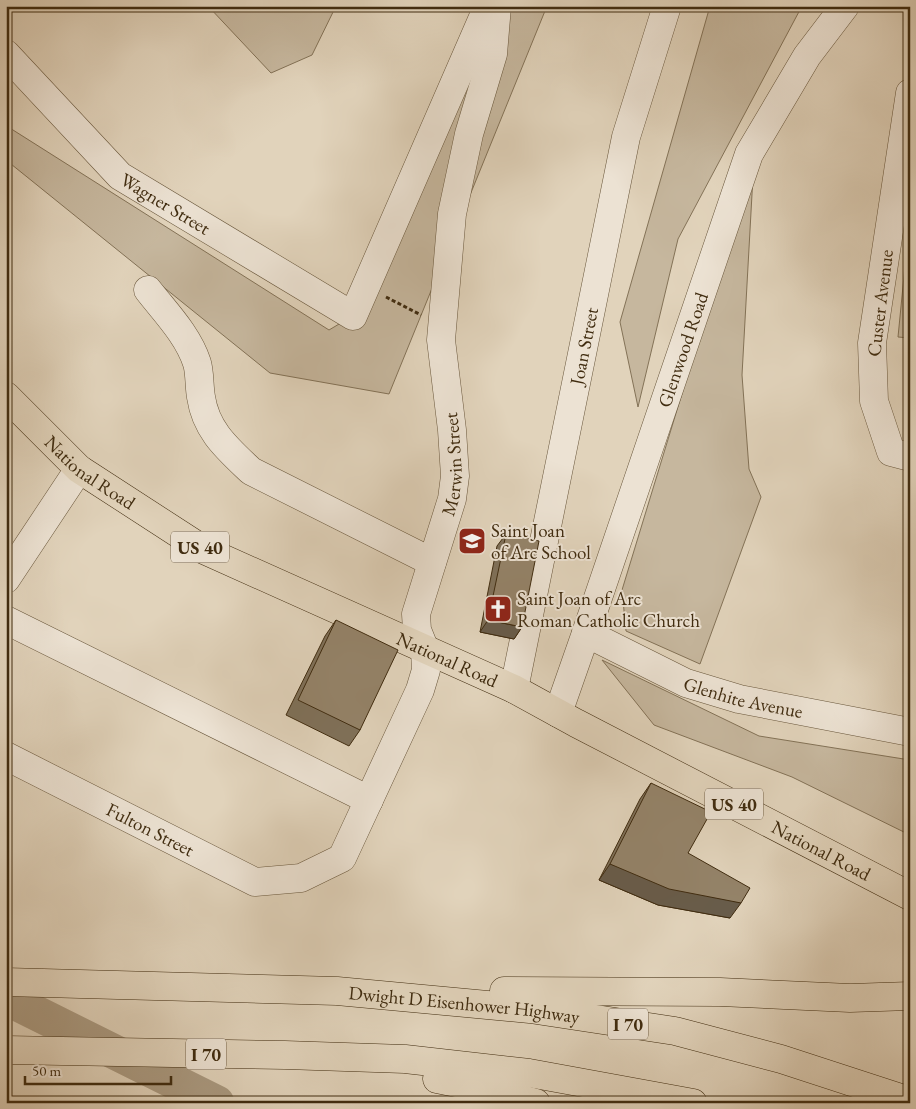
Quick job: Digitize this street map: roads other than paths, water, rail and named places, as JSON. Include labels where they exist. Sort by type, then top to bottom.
[{"type":"main road","name":"National Road","points":[[6,396],[79,469],[204,550],[514,689],[910,896]]},
{"type":"main road","points":[[866,998],[910,979]]},
{"type":"main road","name":"Dwight D Eisenhower Highway","points":[[6,982],[337,991],[530,1009],[675,1031],[781,1059],[910,1101]]},
{"type":"main road","points":[[337,991],[720,992],[866,998],[910,996]]},
{"type":"main road","name":"I 70","points":[[6,1050],[285,1055],[404,1066]]},
{"type":"main road","points":[[404,1066],[536,1103]]},
{"type":"main road","points":[[404,1066],[529,1073],[693,1103]]},
{"type":"street","name":"Wagner Street","points":[[6,54],[120,176],[353,316],[488,6]]},
{"type":"street","name":"Merwin Street","points":[[301,878],[342,858],[420,690],[426,670],[425,650],[417,630],[416,614],[452,498],[455,476],[452,430],[441,340],[452,214],[468,134],[493,54],[497,6]]},
{"type":"street","name":"Joan Street","points":[[514,689],[626,137],[667,6]]},
{"type":"street","name":"Glenwood Road","points":[[558,713],[749,154],[807,56],[845,6]]},
{"type":"street","name":"Custer Avenue","points":[[900,454],[874,401],[872,343],[910,92]]},
{"type":"street","points":[[148,290],[188,344],[197,363],[201,399],[210,427],[251,471],[432,562]]},
{"type":"street","points":[[6,579],[79,469]]},
{"type":"street","points":[[6,620],[369,800]]},
{"type":"street","name":"Glenhite Avenue","points":[[586,633],[686,683],[739,699],[910,732]]},
{"type":"street","name":"Fulton Street","points":[[6,756],[255,882],[301,878]]},
{"type":"waterway","points":[[6,998],[217,1103]]},
{"type":"place","name":"Saint Joan of Arc School","points":[[472,541]]},
{"type":"place","name":"Saint Joan of Arc Roman Catholic Church","points":[[498,609]]}]
